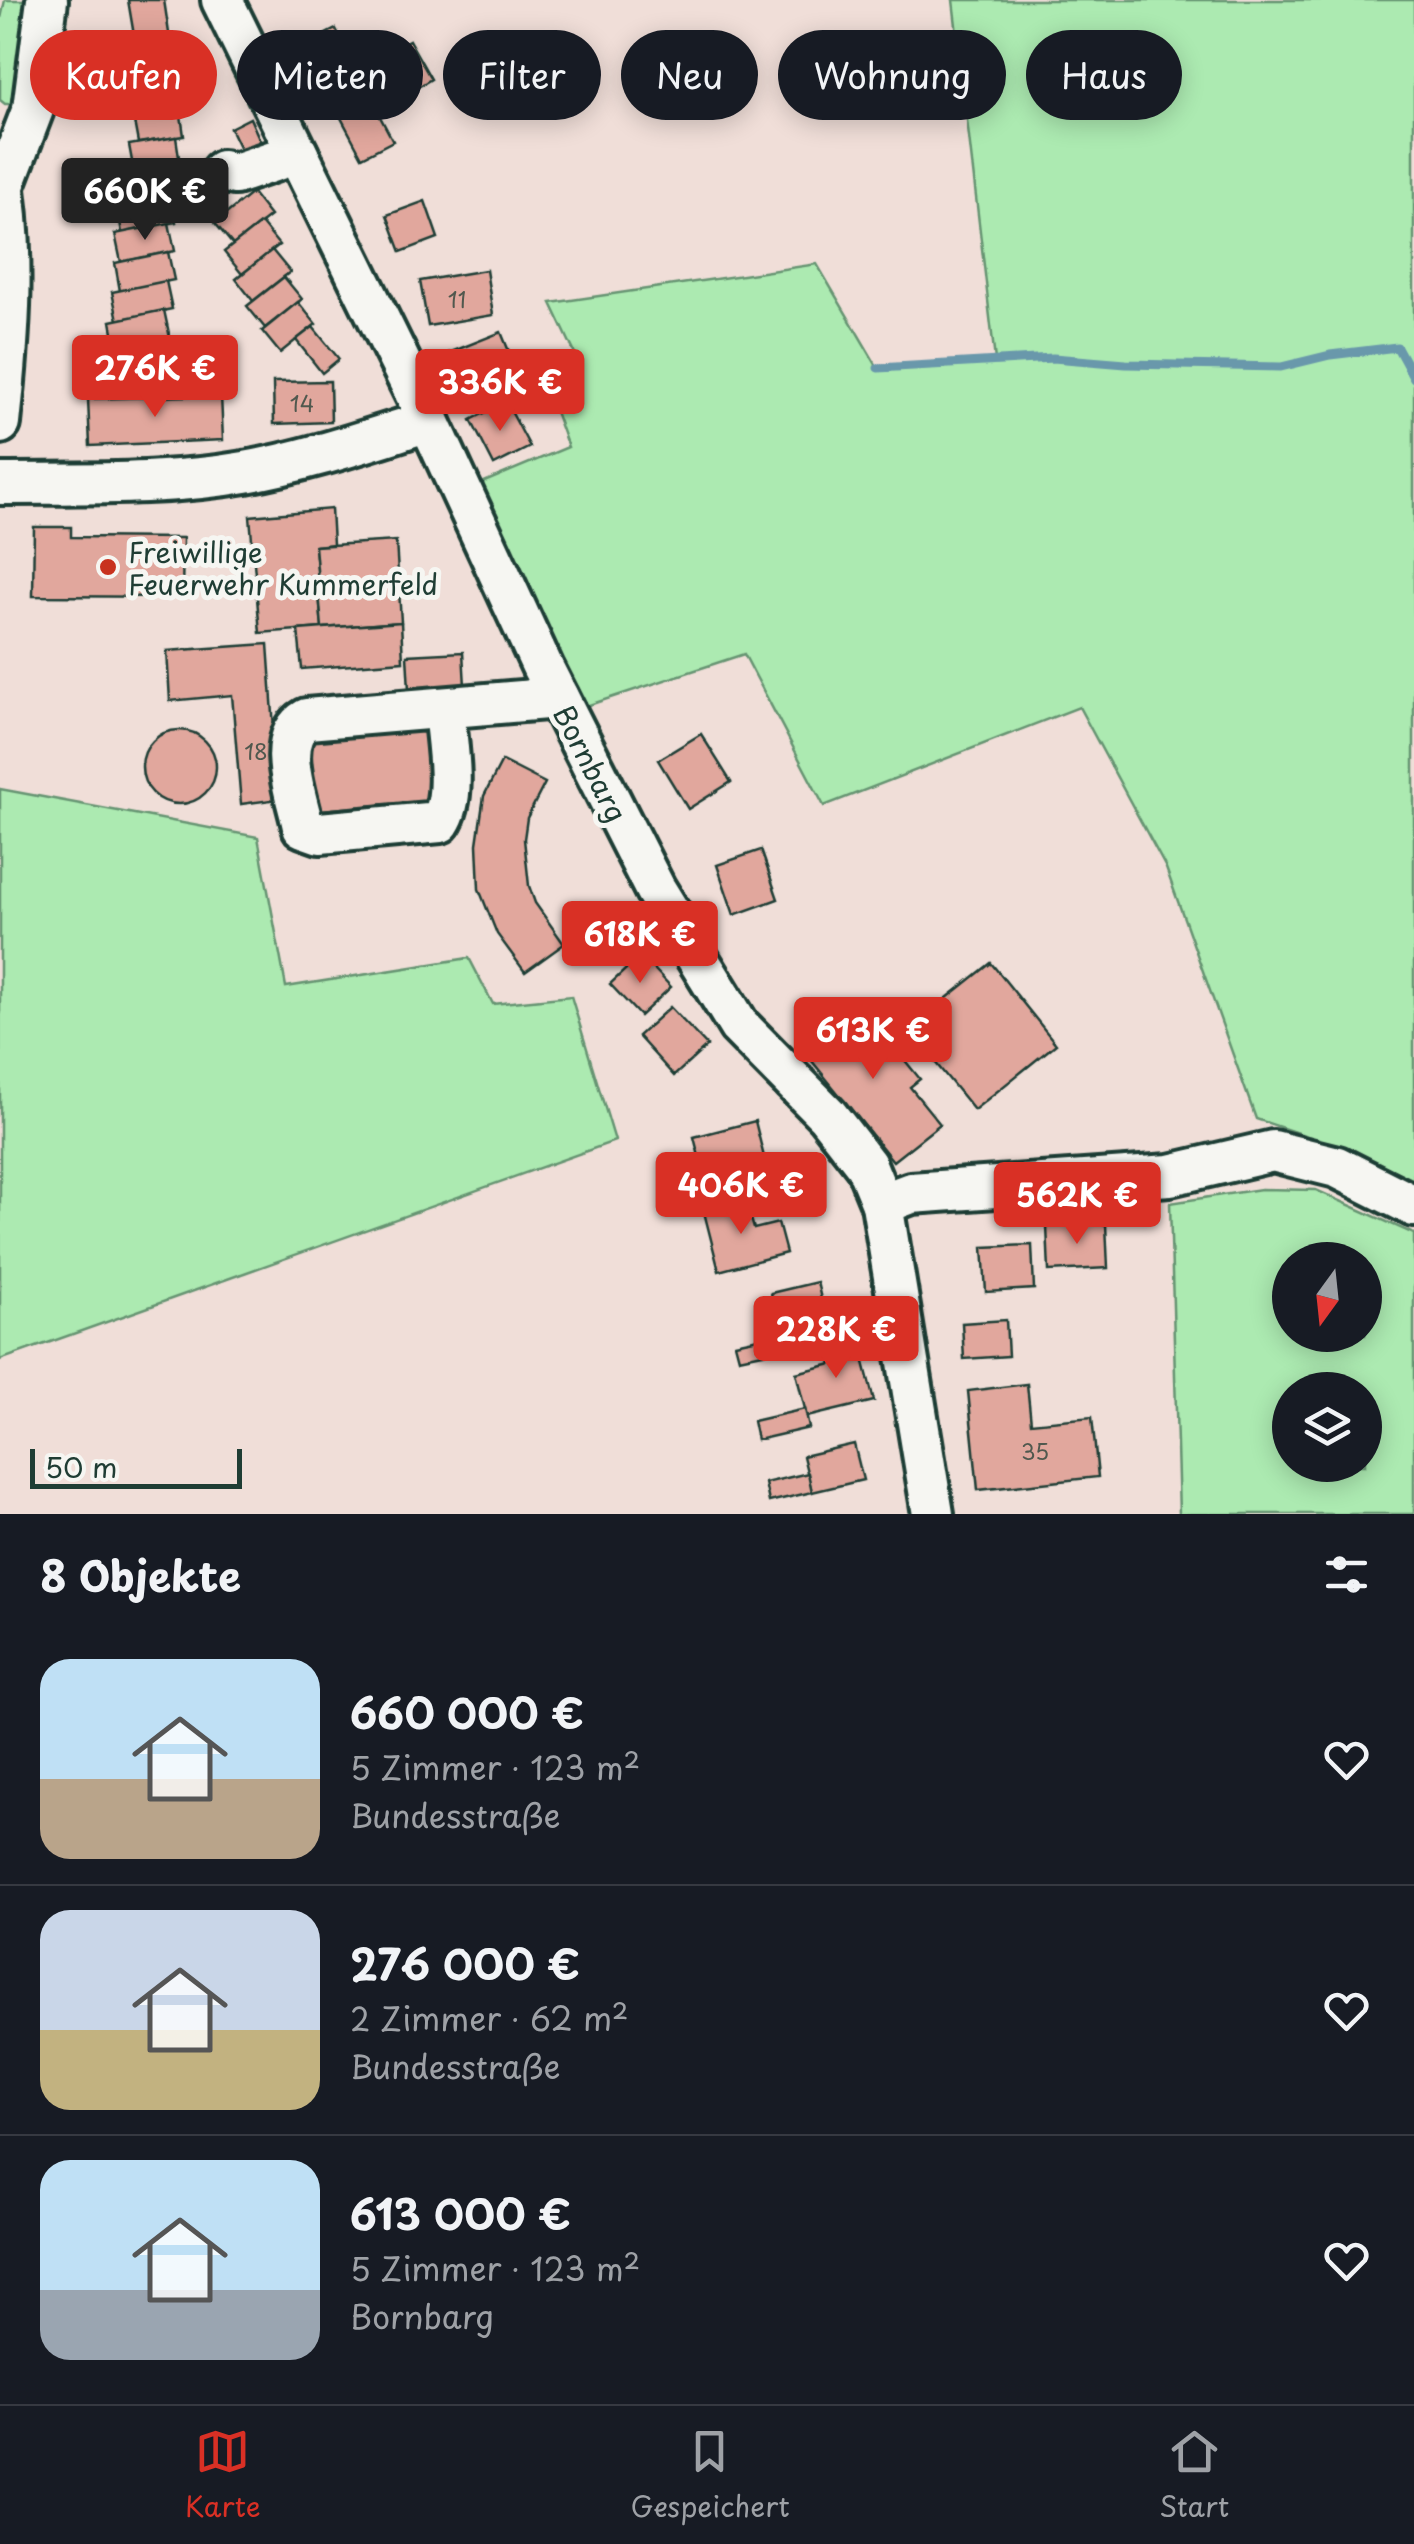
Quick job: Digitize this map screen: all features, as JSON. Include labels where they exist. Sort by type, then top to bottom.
[{"type":"street","points":[[0,423],[10,331],[10,261],[2,175],[33,110],[47,0]]},
{"type":"street","name":"Bornbarg","points":[[222,0],[429,421],[558,698],[655,889],[739,1026],[827,1115],[866,1165],[882,1204],[933,1514]]},
{"type":"street","points":[[222,170],[236,174],[297,153]]},
{"type":"street","points":[[0,484],[174,481],[245,472],[318,456],[429,421]]},
{"type":"street","points":[[444,708],[449,792],[448,807],[440,822],[320,833],[303,827],[290,739],[296,725],[307,719],[558,698]]},
{"type":"street","points":[[882,1204],[911,1193],[1170,1175],[1273,1151],[1337,1166],[1414,1206]]},
{"type":"green space","points":[[5,0],[25,0],[24,59],[16,104],[0,100],[0,23]]},
{"type":"green space","points":[[953,0],[1414,0],[1414,1180],[1352,1151],[1256,1119],[1166,868],[1079,707],[824,806],[744,654],[583,707],[470,488],[568,447],[542,376],[578,360],[551,303],[817,264],[878,368],[995,360],[967,120],[1006,120],[1006,30],[956,30]]},
{"type":"green space","points":[[0,789],[258,837],[286,987],[469,958],[493,1004],[571,996],[615,1141],[0,1360]]},
{"type":"green space","points":[[1261,1189],[1316,1190],[1414,1234],[1414,1514],[1179,1514],[1170,1203]]},
{"type":"building","points":[[128,0],[164,0],[169,30],[133,30]]},
{"type":"building","points":[[423,65],[431,79],[423,84]]},
{"type":"building","points":[[134,120],[182,120],[184,136],[138,143]]},
{"type":"building","points":[[251,120],[267,156],[248,165],[230,128]]},
{"type":"building","points":[[342,120],[382,120],[393,141],[362,157]]},
{"type":"building","points":[[176,137],[180,164],[134,172],[129,145]]},
{"type":"building","points":[[252,193],[270,216],[233,245],[215,223]]},
{"type":"building","points":[[171,194],[176,222],[122,233],[117,205]]},
{"type":"building","points":[[425,201],[438,238],[401,252],[387,215]]},
{"type":"building","points":[[169,223],[175,251],[121,262],[115,234]]},
{"type":"building","points":[[261,223],[279,245],[242,274],[224,252]]},
{"type":"building","points":[[272,250],[290,272],[253,301],[236,279]]},
{"type":"building","points":[[168,252],[174,280],[120,291],[115,263]]},
{"type":"building","points":[[486,270],[493,315],[428,326],[420,281]]},
{"type":"building","points":[[284,277],[302,299],[265,328],[247,306]]},
{"type":"building","points":[[166,281],[172,309],[118,320],[112,292]]},
{"type":"building","points":[[298,302],[316,324],[280,353],[262,331]]},
{"type":"building","points":[[164,310],[170,338],[116,349],[111,321]]},
{"type":"building","points":[[313,327],[339,359],[322,373],[296,340]]},
{"type":"building","points":[[501,332],[518,373],[462,395],[446,354]]},
{"type":"building","points":[[330,381],[331,422],[274,424],[273,382]]},
{"type":"building","points":[[221,395],[223,440],[90,446],[88,399]]},
{"type":"building","points":[[506,402],[530,447],[494,465],[471,420]]},
{"type":"building","points":[[331,509],[333,544],[315,546],[322,628],[260,633],[250,516]]},
{"type":"building","name":"Freiwillige Feuerwehr Kummerfeld","points":[[34,527],[71,527],[71,537],[183,538],[182,597],[33,596]]},
{"type":"building","points":[[396,541],[401,622],[322,628],[315,546]]},
{"type":"building","points":[[401,622],[403,661],[302,669],[298,630]]},
{"type":"building","points":[[268,644],[279,799],[241,804],[232,695],[170,701],[167,651]]},
{"type":"building","points":[[463,652],[465,686],[409,690],[407,655]]},
{"type":"building","points":[[431,723],[437,800],[310,811],[303,735]]},
{"type":"building","points":[[179,730],[205,741],[216,767],[205,793],[179,804],[153,793],[142,767],[153,741]]},
{"type":"building","points":[[701,734],[731,782],[688,809],[658,760]]},
{"type":"building","points":[[502,761],[545,783],[527,818],[524,839],[529,886],[535,903],[564,944],[525,972],[497,934],[479,889],[477,844],[484,796]]},
{"type":"building","points":[[761,850],[778,899],[734,915],[717,865]]},
{"type":"building","points":[[641,955],[671,987],[640,1016],[610,984]]},
{"type":"building","points":[[991,963],[1056,1044],[974,1110],[908,1029]]},
{"type":"building","points":[[860,1005],[920,1079],[910,1087],[940,1124],[893,1161],[803,1050]]},
{"type":"building","points":[[670,1007],[707,1046],[674,1076],[638,1036]]},
{"type":"building","points":[[755,1121],[765,1161],[704,1176],[694,1137]]},
{"type":"building","points":[[746,1201],[754,1229],[778,1223],[786,1253],[719,1271],[704,1212]]},
{"type":"building","points":[[1106,1224],[1108,1268],[1049,1271],[1047,1226]]},
{"type":"building","points":[[1032,1245],[1034,1289],[986,1292],[983,1247]]},
{"type":"building","points":[[817,1282],[826,1320],[780,1332],[771,1293]]},
{"type":"building","points":[[1006,1320],[1008,1356],[964,1359],[962,1323]]},
{"type":"building","points":[[768,1336],[772,1351],[739,1358],[735,1343]]},
{"type":"building","points":[[858,1339],[874,1401],[807,1417],[796,1373],[832,1364],[827,1346]]},
{"type":"building","points":[[1027,1384],[1031,1423],[1092,1417],[1098,1477],[978,1490],[968,1391]]},
{"type":"building","points":[[805,1409],[809,1428],[757,1440],[753,1421]]},
{"type":"building","points":[[854,1444],[863,1480],[812,1492],[803,1456]]},
{"type":"building","points":[[808,1473],[812,1492],[769,1502],[765,1483]]},
{"type":"waterway","points":[[878,368],[1053,358],[1126,364],[1281,367],[1330,355],[1397,347],[1414,378]]},
{"type":"place","name":"Freiwillige Feuerwehr Kummerfeld","points":[[108,567]]}]
